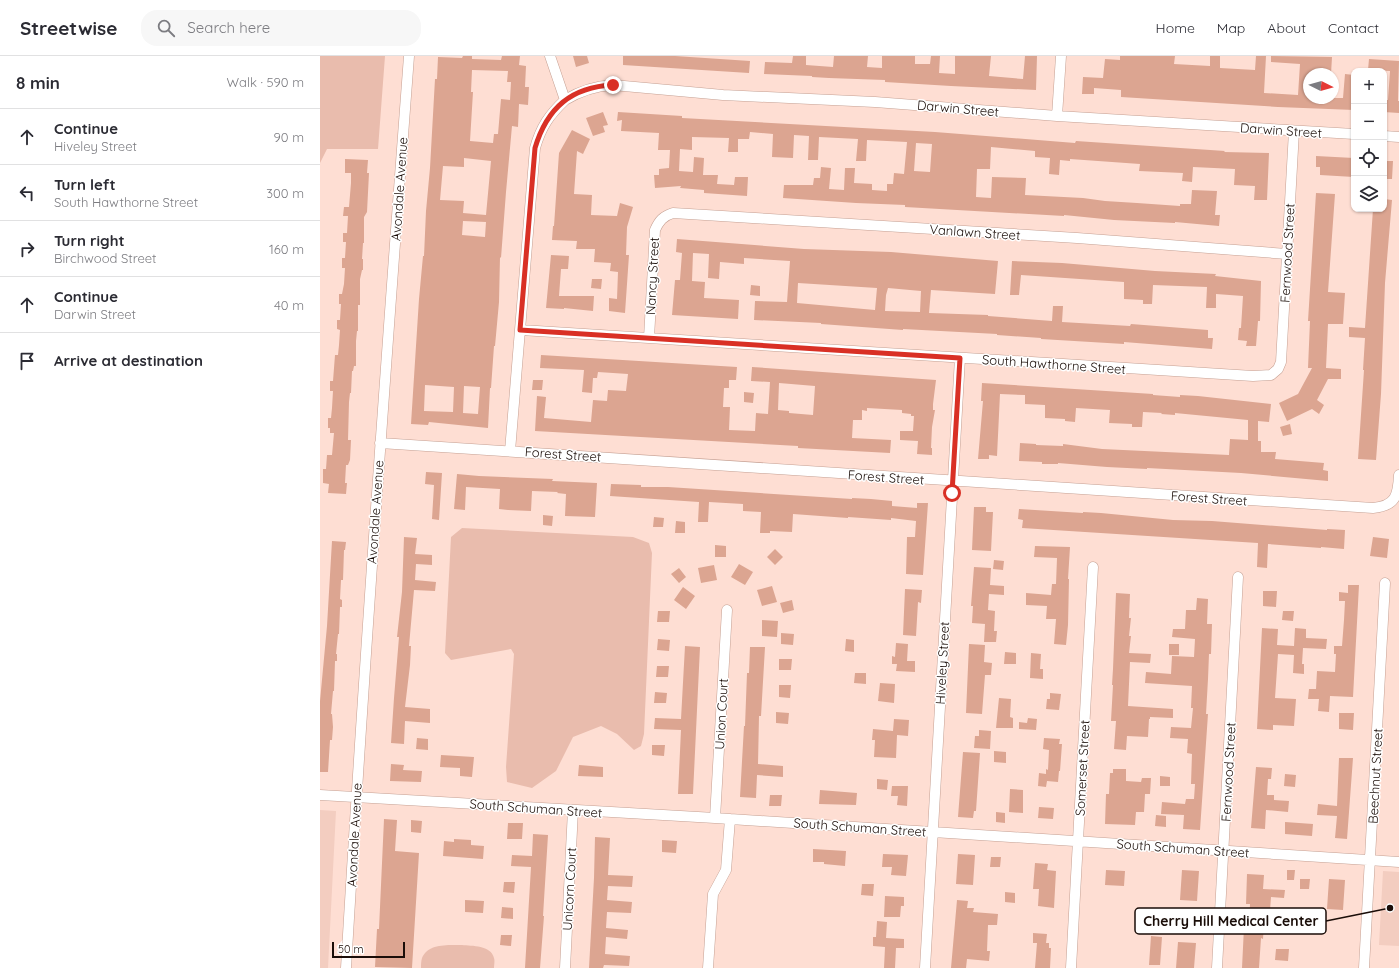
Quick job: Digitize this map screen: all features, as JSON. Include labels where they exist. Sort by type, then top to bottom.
[{"type":"street","name":"Avondale Avenue","points":[[346,968],[380,443],[409,56]]},
{"type":"street","points":[[550,56],[565,100]]},
{"type":"street","points":[[1057,116],[1061,56]]},
{"type":"street","name":"Darwin Street","points":[[510,451],[535,148],[545,122],[554,110],[565,100],[588,88],[613,85],[723,95],[875,102],[1057,116],[1351,134]]},
{"type":"street","name":"Fernwood Street","points":[[1275,373],[1281,362],[1294,131]]},
{"type":"street","points":[[1387,136],[1399,137]]},
{"type":"street","name":"Vanlawn Street","points":[[664,217],[677,213],[1077,238],[1287,254]]},
{"type":"street","name":"Nancy Street","points":[[649,338],[655,230],[658,223],[664,217]]},
{"type":"street","name":"South Hawthorne Street","points":[[520,330],[1264,377],[1275,373]]},
{"type":"street","name":"Hiveley Street","points":[[925,968],[960,358]]},
{"type":"street","name":"Forest Street","points":[[380,443],[1373,508],[1381,508],[1391,504],[1398,489],[1399,475]]},
{"type":"street","name":"Somerset Street","points":[[1071,968],[1093,567]]},
{"type":"street","name":"Fernwood Street","points":[[1217,968],[1238,577]]},
{"type":"street","name":"Beechnut Street","points":[[1364,968],[1385,583]]},
{"type":"street","name":"Union Court","points":[[715,818],[727,610]]},
{"type":"street","name":"South Schuman Street","points":[[320,795],[715,818],[1399,862]]},
{"type":"street","name":"Unicorn Court","points":[[565,968],[573,810]]},
{"type":"street","points":[[708,968],[713,894],[726,870],[730,819]]},
{"type":"shaded area","points":[[320,56],[385,56],[378,149],[327,149],[320,163]]},
{"type":"shaded area","points":[[462,528],[633,537],[649,543],[652,553],[644,734],[641,746],[634,750],[617,734],[601,726],[573,737],[556,771],[532,788],[507,782],[506,767],[514,654],[511,649],[451,660],[445,653],[451,537]]},
{"type":"shaded area","points":[[320,810],[336,811],[328,968],[320,968]]},
{"type":"shaded area","points":[[1383,871],[1399,872],[1399,946],[1379,945]]},
{"type":"shaded area","points":[[462,945],[485,948],[494,958],[494,968],[421,968],[422,958],[425,953],[434,947]]},
{"type":"building","points":[[463,56],[472,56],[472,59],[501,60],[502,56],[520,56],[519,65],[526,66],[525,87],[529,87],[528,105],[519,104],[518,127],[512,126],[501,258],[500,257],[499,302],[490,388],[488,428],[429,422],[428,425],[411,424],[419,299],[424,256],[435,79],[437,79],[438,57],[462,58]],"holes":[[[472,70],[508,71],[507,82],[511,82],[510,100],[501,99],[498,134],[494,134],[493,143],[470,141],[473,92],[471,92]],[[464,158],[491,161],[486,215],[463,213],[464,201],[440,200],[443,166],[464,167]],[[463,221],[486,222],[485,237],[462,235]],[[425,385],[454,387],[453,412],[424,411]],[[464,386],[480,387],[478,414],[463,413]]]},
{"type":"building","points":[[573,56],[587,56],[589,63],[576,67]]},
{"type":"building","points":[[623,56],[675,56],[750,61],[749,73],[623,65]]},
{"type":"building","points":[[793,56],[806,56],[806,65],[833,67],[834,56],[868,56],[867,67],[882,68],[882,56],[915,56],[915,64],[930,64],[931,56],[940,56],[939,73],[955,74],[955,56],[991,56],[989,76],[1023,79],[1025,56],[1037,56],[1036,90],[764,74],[765,62],[792,63]]},
{"type":"building","points":[[1120,56],[1175,56],[1174,64],[1210,66],[1210,56],[1220,56],[1220,68],[1255,70],[1256,56],[1266,56],[1264,93],[1298,95],[1300,64],[1271,62],[1271,56],[1332,57],[1331,68],[1303,68],[1303,104],[1339,104],[1339,98],[1343,98],[1345,74],[1351,75],[1351,110],[1278,107],[1121,97],[1121,90],[1094,88],[1094,94],[1082,94],[1083,77],[1103,78],[1105,59],[1120,60]]},
{"type":"building","points":[[1369,59],[1399,61],[1399,113],[1387,112],[1390,71],[1387,71],[1387,68],[1368,68]]},
{"type":"building","points":[[603,112],[608,125],[603,126],[605,132],[593,136],[586,118]]},
{"type":"building","points":[[618,112],[682,116],[682,118],[935,132],[1075,143],[1076,141],[1225,151],[1224,152],[1269,153],[1267,200],[1254,200],[1255,186],[1234,185],[1235,169],[1193,167],[1192,182],[1182,181],[1183,173],[1139,171],[1140,164],[1070,159],[1070,161],[1060,160],[1059,175],[1049,174],[1050,158],[1035,157],[1035,151],[991,147],[990,169],[977,169],[976,197],[991,198],[992,177],[1026,178],[1025,195],[1180,206],[1180,204],[1191,204],[1192,190],[1217,191],[1215,215],[1220,215],[1219,226],[783,198],[784,185],[813,185],[814,178],[820,178],[821,167],[831,168],[829,189],[844,190],[845,168],[855,168],[854,183],[872,184],[872,190],[887,191],[887,184],[893,184],[894,173],[904,174],[907,142],[867,140],[866,161],[856,161],[858,139],[819,137],[818,160],[808,160],[809,136],[794,135],[793,158],[772,157],[773,134],[750,132],[749,139],[738,139],[738,152],[728,152],[729,138],[692,137],[692,150],[680,149],[679,171],[693,172],[694,157],[704,158],[703,175],[718,175],[717,184],[734,185],[735,177],[748,177],[747,196],[704,193],[704,190],[680,188],[681,186],[655,188],[654,175],[659,175],[659,169],[669,168],[670,150],[658,150],[659,133],[621,131],[622,120],[617,121]],"holes":[[[916,143],[932,144],[930,172],[914,171]]]},
{"type":"building","points":[[572,130],[590,139],[583,154],[577,151],[574,194],[592,195],[591,215],[617,216],[620,203],[633,207],[627,227],[626,255],[629,255],[625,313],[609,311],[609,298],[617,299],[618,272],[610,271],[611,263],[594,262],[595,249],[576,249],[577,241],[552,240],[559,153]]},
{"type":"building","points":[[1316,156],[1351,158],[1351,177],[1320,175],[1320,167],[1316,167]]},
{"type":"building","points":[[345,159],[368,160],[367,173],[369,173],[367,212],[364,217],[364,243],[362,259],[363,270],[360,279],[360,305],[358,305],[356,366],[354,366],[352,371],[349,402],[348,440],[351,440],[350,460],[348,465],[346,465],[346,494],[328,493],[329,484],[323,483],[323,469],[326,469],[327,455],[332,455],[334,433],[330,433],[330,428],[328,428],[328,418],[331,418],[333,391],[330,391],[330,381],[333,381],[335,355],[338,355],[340,330],[337,329],[337,320],[340,320],[341,304],[339,304],[339,294],[342,294],[345,268],[342,268],[342,258],[345,258],[346,242],[343,242],[343,233],[347,233],[348,216],[343,216],[344,207],[349,207],[351,183],[351,173],[345,173]]},
{"type":"building","points":[[1387,161],[1393,161],[1392,179],[1387,179]]},
{"type":"building","points":[[1316,193],[1335,194],[1328,292],[1345,293],[1343,324],[1328,324],[1326,368],[1341,369],[1341,379],[1328,379],[1317,400],[1324,405],[1319,414],[1312,409],[1287,421],[1279,403],[1298,394],[1312,368],[1308,368],[1310,321],[1308,321]]},
{"type":"building","points":[[1387,199],[1392,200],[1385,283],[1381,394],[1376,460],[1358,459],[1365,338],[1349,337],[1349,327],[1365,328],[1373,212],[1387,212]]},
{"type":"building","points":[[677,239],[804,249],[891,252],[998,261],[995,294],[931,290],[929,313],[988,315],[1052,321],[1053,306],[1063,306],[1062,322],[1130,326],[1131,324],[1208,330],[1208,338],[1213,338],[1212,349],[1124,342],[1124,344],[1041,339],[997,334],[903,330],[821,323],[754,320],[755,301],[787,302],[790,261],[744,258],[744,264],[720,262],[719,279],[708,278],[709,254],[693,253],[692,281],[705,282],[704,298],[739,300],[738,319],[672,315],[675,280],[680,280],[682,253],[676,252]],"holes":[[[798,283],[877,288],[875,310],[797,303]],[[888,288],[921,291],[920,312],[885,311]]]},
{"type":"building","points":[[551,255],[569,256],[568,269],[561,269],[559,296],[594,296],[593,311],[546,308]]},
{"type":"building","points":[[1012,261],[1216,274],[1215,276],[1261,281],[1260,321],[1258,321],[1256,346],[1246,346],[1247,341],[1238,340],[1239,328],[1241,328],[1243,296],[1216,294],[1216,308],[1206,308],[1207,287],[1153,285],[1152,304],[1143,304],[1143,300],[1124,299],[1124,282],[1021,275],[1019,295],[1010,295]]},
{"type":"building","points":[[592,279],[602,279],[601,289],[591,288]]},
{"type":"building","points":[[751,285],[760,286],[760,296],[750,295]]},
{"type":"building","points":[[541,355],[737,367],[736,380],[729,380],[729,388],[724,388],[723,407],[730,407],[729,430],[755,431],[756,413],[768,414],[770,382],[751,381],[752,367],[936,380],[933,404],[933,410],[935,410],[932,427],[932,455],[917,454],[918,441],[900,440],[900,431],[913,431],[914,416],[911,416],[911,414],[902,413],[902,410],[867,408],[867,411],[862,410],[862,420],[853,420],[852,438],[891,440],[890,453],[798,448],[798,446],[535,431],[537,396],[546,397],[544,418],[591,422],[593,400],[607,401],[608,390],[626,391],[628,374],[598,372],[597,378],[593,378],[592,393],[582,392],[584,370],[540,368]],"holes":[[[779,383],[815,386],[813,415],[789,413],[789,411],[778,410]]]},
{"type":"building","points":[[533,380],[543,380],[542,390],[532,390]]},
{"type":"building","points":[[982,383],[1180,397],[1180,395],[1198,396],[1271,404],[1269,422],[1258,421],[1258,441],[1261,441],[1261,452],[1276,452],[1275,459],[1324,463],[1323,470],[1328,471],[1328,481],[1241,473],[1107,467],[1058,463],[1042,464],[1042,462],[1019,461],[1020,443],[1063,446],[1063,444],[1102,449],[1229,455],[1230,439],[1248,440],[1248,420],[1175,413],[1175,415],[1143,412],[1142,427],[1132,427],[1132,424],[1109,423],[1110,410],[1076,408],[1075,422],[1065,421],[1065,419],[1045,418],[1045,405],[1025,404],[1025,395],[1000,394],[997,456],[989,455],[989,459],[978,459],[983,401],[981,401]]},
{"type":"building","points":[[744,392],[754,393],[753,403],[744,402]]},
{"type":"building","points":[[1290,424],[1292,434],[1283,436],[1280,427]]},
{"type":"building","points":[[426,472],[442,473],[439,520],[432,519],[434,485],[425,484]]},
{"type":"building","points":[[457,474],[597,483],[595,517],[565,516],[566,494],[557,493],[558,492],[532,491],[531,511],[508,510],[499,509],[500,489],[466,487],[465,510],[454,509]]},
{"type":"building","points":[[611,484],[641,485],[641,487],[668,487],[871,499],[892,501],[892,506],[917,508],[917,503],[928,503],[923,575],[906,574],[907,537],[915,537],[916,521],[891,518],[891,520],[793,514],[792,532],[770,531],[770,533],[760,533],[761,512],[743,511],[743,504],[709,502],[708,522],[698,522],[699,502],[610,496]]},
{"type":"building","points":[[974,507],[986,507],[986,512],[993,512],[991,551],[972,550]]},
{"type":"building","points":[[1019,509],[1101,513],[1173,520],[1212,521],[1327,530],[1345,530],[1344,549],[1268,544],[1267,568],[1257,567],[1258,543],[1022,528],[1023,520],[1018,519]]},
{"type":"building","points":[[543,515],[553,516],[552,526],[543,525]]},
{"type":"building","points":[[654,517],[664,518],[663,527],[653,527]]},
{"type":"building","points":[[676,521],[685,522],[685,533],[675,533]]},
{"type":"building","points":[[404,537],[417,538],[415,554],[432,555],[432,565],[416,564],[415,580],[436,582],[435,591],[414,590],[409,646],[411,646],[410,665],[405,707],[430,709],[430,723],[405,721],[404,744],[391,743],[399,637],[397,637],[402,592]]},
{"type":"building","points":[[1373,537],[1389,539],[1387,558],[1370,556]]},
{"type":"building","points":[[332,541],[346,542],[344,550],[343,580],[341,580],[340,599],[342,600],[342,607],[340,607],[339,634],[336,654],[337,661],[335,661],[334,691],[331,714],[333,727],[332,740],[330,740],[328,772],[320,772],[320,701],[327,626]]},
{"type":"building","points":[[715,545],[726,546],[726,557],[715,557]]},
{"type":"building","points":[[1035,546],[1070,547],[1066,645],[1054,644],[1056,619],[1046,619],[1047,606],[1026,605],[1026,593],[1051,595],[1052,584],[1056,584],[1057,558],[1034,557]]},
{"type":"building","points":[[775,549],[783,557],[775,565],[767,557]]},
{"type":"building","points":[[994,560],[1004,561],[1003,570],[993,569]]},
{"type":"building","points":[[739,564],[753,572],[745,585],[731,577]]},
{"type":"building","points":[[714,565],[717,580],[701,583],[698,568]]},
{"type":"building","points":[[974,567],[991,568],[990,585],[1004,586],[1004,595],[989,594],[988,610],[995,611],[994,631],[997,631],[996,642],[984,642],[985,624],[972,623],[973,606],[971,606]]},
{"type":"building","points":[[679,568],[686,577],[679,583],[671,574]]},
{"type":"building","points":[[1348,585],[1359,585],[1353,697],[1330,696],[1329,712],[1318,711],[1319,699],[1308,699],[1309,689],[1316,689],[1317,671],[1335,672],[1336,654],[1334,654],[1334,646],[1342,646],[1345,601],[1339,601],[1339,592],[1348,593]]},
{"type":"building","points":[[772,586],[777,602],[762,606],[757,590]]},
{"type":"building","points":[[683,587],[695,596],[686,609],[674,600]]},
{"type":"building","points":[[905,589],[922,590],[921,603],[918,602],[916,636],[903,635]]},
{"type":"building","points":[[1263,591],[1277,591],[1276,607],[1263,606]]},
{"type":"building","points":[[1116,593],[1130,594],[1129,618],[1131,618],[1129,636],[1131,636],[1129,653],[1151,654],[1150,663],[1130,662],[1128,706],[1173,709],[1173,718],[1150,717],[1148,737],[1127,736],[1126,750],[1114,749],[1116,721],[1111,721]]},
{"type":"building","points":[[1197,598],[1208,599],[1207,624],[1212,624],[1211,654],[1209,654],[1206,714],[1208,714],[1200,830],[1183,829],[1184,815],[1161,814],[1162,802],[1185,804],[1186,799],[1194,799],[1195,784],[1191,784],[1192,754],[1187,753],[1188,739],[1170,738],[1171,727],[1191,728],[1193,708],[1191,708],[1192,686],[1145,683],[1146,672],[1171,674],[1172,656],[1194,657],[1195,639],[1172,637],[1173,629],[1185,629],[1186,610],[1196,610]]},
{"type":"building","points":[[792,600],[794,610],[783,613],[780,603]]},
{"type":"building","points":[[658,611],[670,611],[669,622],[657,622]]},
{"type":"building","points":[[1283,611],[1294,611],[1293,621],[1282,620]]},
{"type":"building","points":[[762,620],[778,621],[777,637],[762,636]]},
{"type":"building","points":[[1262,628],[1278,629],[1277,645],[1294,646],[1295,628],[1306,629],[1306,638],[1327,639],[1326,649],[1303,648],[1302,664],[1304,664],[1304,674],[1293,673],[1294,655],[1278,654],[1275,698],[1296,699],[1294,726],[1273,725],[1273,730],[1257,729]]},
{"type":"building","points":[[781,633],[794,634],[793,645],[781,644]]},
{"type":"building","points":[[658,639],[670,640],[669,651],[657,650]]},
{"type":"building","points":[[846,639],[854,640],[854,652],[845,651]]},
{"type":"building","points":[[896,643],[908,644],[907,661],[915,661],[915,672],[896,671],[897,664],[892,664],[892,656],[895,657]]},
{"type":"building","points":[[969,644],[985,645],[984,662],[992,663],[991,675],[985,675],[982,714],[966,713]]},
{"type":"building","points":[[1169,644],[1179,644],[1179,655],[1169,655]]},
{"type":"building","points":[[685,646],[700,647],[693,794],[678,794],[681,730],[654,729],[655,718],[681,719]]},
{"type":"building","points":[[750,647],[765,647],[761,716],[759,716],[758,764],[783,766],[783,777],[757,775],[756,798],[740,797],[747,673],[749,673]]},
{"type":"building","points":[[1005,652],[1016,653],[1016,664],[1004,664]]},
{"type":"building","points":[[1031,653],[1041,654],[1040,669],[1043,669],[1043,679],[1030,678]]},
{"type":"building","points":[[779,659],[792,659],[791,670],[779,670]]},
{"type":"building","points":[[657,666],[669,666],[668,677],[656,677]]},
{"type":"building","points":[[855,673],[866,673],[866,684],[854,683]]},
{"type":"building","points":[[880,683],[895,684],[894,703],[878,701]]},
{"type":"building","points":[[779,685],[791,685],[790,698],[779,697]]},
{"type":"building","points":[[655,692],[667,693],[666,703],[654,703]]},
{"type":"building","points":[[1050,693],[1061,694],[1059,710],[1046,709],[1047,699],[1050,699]]},
{"type":"building","points":[[999,698],[1011,699],[1010,717],[1013,718],[1013,728],[996,728]]},
{"type":"building","points":[[776,712],[789,713],[788,724],[776,723]]},
{"type":"building","points":[[1339,713],[1354,713],[1353,730],[1339,729]]},
{"type":"building","points":[[1028,718],[1037,719],[1036,730],[1019,729],[1019,722],[1027,723]]},
{"type":"building","points":[[894,719],[909,720],[908,736],[897,735],[896,758],[874,757],[875,740],[872,740],[873,729],[893,731]]},
{"type":"building","points":[[979,730],[991,731],[990,749],[974,748],[975,736],[979,736]]},
{"type":"building","points":[[417,738],[428,739],[428,750],[416,749]]},
{"type":"building","points":[[1044,738],[1060,739],[1059,744],[1062,744],[1058,782],[1047,781],[1046,787],[1038,786],[1039,773],[1046,774],[1046,769],[1048,770],[1049,750],[1043,749]]},
{"type":"building","points":[[652,745],[665,745],[664,756],[652,755]]},
{"type":"building","points":[[994,751],[1006,752],[1006,763],[994,762]]},
{"type":"building","points":[[963,752],[980,753],[976,811],[974,811],[973,818],[958,817]]},
{"type":"building","points":[[441,755],[474,757],[472,777],[460,776],[460,768],[440,767]]},
{"type":"building","points":[[1339,758],[1353,758],[1347,839],[1335,838],[1337,816],[1317,815],[1318,804],[1337,806]]},
{"type":"building","points":[[391,764],[404,765],[403,770],[422,771],[421,782],[390,781]]},
{"type":"building","points":[[579,765],[603,767],[603,777],[578,776]]},
{"type":"building","points":[[1256,767],[1272,768],[1271,779],[1268,779],[1267,795],[1274,795],[1274,800],[1289,801],[1288,812],[1266,810],[1265,829],[1251,828]]},
{"type":"building","points":[[1113,769],[1126,769],[1126,781],[1141,782],[1142,778],[1151,778],[1150,794],[1145,794],[1144,812],[1136,812],[1135,825],[1105,824],[1106,794],[1109,794],[1110,773],[1113,773]]},
{"type":"building","points":[[1285,774],[1296,775],[1295,787],[1284,786]]},
{"type":"building","points":[[1160,776],[1170,777],[1170,786],[1160,786]]},
{"type":"building","points":[[877,779],[888,780],[887,790],[877,789]]},
{"type":"building","points":[[892,786],[908,786],[907,806],[897,805],[898,796],[891,796]]},
{"type":"building","points":[[1010,789],[1023,790],[1023,813],[1009,812]]},
{"type":"building","points":[[820,790],[857,793],[856,805],[819,804]]},
{"type":"building","points":[[770,795],[782,795],[781,806],[769,806]]},
{"type":"building","points":[[1039,807],[1054,808],[1053,819],[1038,818]]},
{"type":"building","points":[[996,812],[1005,813],[1005,823],[996,822]]},
{"type":"building","points":[[1156,815],[1166,816],[1166,827],[1155,826]]},
{"type":"building","points":[[384,819],[397,820],[395,851],[419,853],[412,968],[375,967],[377,929],[379,929]]},
{"type":"building","points":[[411,820],[422,821],[421,833],[411,832]]},
{"type":"building","points":[[1285,822],[1313,824],[1312,836],[1285,834]]},
{"type":"building","points":[[508,823],[523,823],[522,839],[507,839]]},
{"type":"building","points":[[533,834],[548,835],[544,916],[540,968],[525,968],[531,867],[511,866],[512,855],[532,856]]},
{"type":"building","points":[[595,837],[610,838],[608,875],[633,876],[632,887],[608,886],[607,900],[632,902],[631,913],[607,912],[606,928],[628,930],[627,939],[606,937],[605,954],[630,956],[629,966],[604,965],[603,968],[589,968]]},
{"type":"building","points":[[454,839],[471,840],[471,845],[484,846],[483,859],[443,856],[444,841],[454,842]]},
{"type":"building","points":[[662,840],[677,841],[676,853],[662,852]]},
{"type":"building","points":[[813,849],[846,851],[845,866],[824,864],[824,862],[813,862]]},
{"type":"building","points":[[883,854],[908,855],[906,876],[891,875],[892,867],[882,867]]},
{"type":"building","points":[[958,854],[975,855],[973,885],[956,884]]},
{"type":"building","points":[[991,857],[1001,857],[1000,867],[990,867]]},
{"type":"building","points":[[1035,863],[1048,864],[1047,870],[1056,871],[1054,908],[1038,906],[1039,889],[1033,889]]},
{"type":"building","points":[[1106,870],[1125,871],[1124,886],[1105,885]]},
{"type":"building","points":[[1182,870],[1199,871],[1197,901],[1180,900]]},
{"type":"building","points":[[1287,870],[1295,870],[1294,880],[1287,880]]},
{"type":"building","points":[[1247,874],[1264,875],[1263,889],[1285,890],[1284,898],[1271,897],[1269,924],[1264,923],[1263,939],[1261,938],[1259,968],[1242,968],[1244,927],[1249,927],[1250,904],[1246,904]]},
{"type":"building","points":[[1300,879],[1310,879],[1309,889],[1300,889]]},
{"type":"building","points":[[1329,879],[1345,880],[1343,910],[1327,909]]},
{"type":"building","points":[[504,882],[515,882],[514,893],[503,892]]},
{"type":"building","points":[[862,884],[874,884],[873,896],[861,895]]},
{"type":"building","points":[[1005,892],[1015,893],[1015,903],[1005,902]]},
{"type":"building","points":[[885,896],[904,897],[904,906],[901,906],[900,917],[884,917]]},
{"type":"building","points":[[465,900],[484,901],[483,913],[465,912]]},
{"type":"building","points":[[957,900],[968,901],[967,908],[974,908],[973,912],[998,914],[997,925],[988,925],[987,951],[990,951],[989,961],[967,959],[966,968],[951,968]]},
{"type":"building","points":[[502,907],[513,908],[513,919],[501,918]]},
{"type":"building","points":[[877,921],[887,922],[886,938],[904,939],[904,948],[896,948],[895,968],[884,968],[885,947],[873,946],[873,937],[876,937]]},
{"type":"building","points":[[1033,933],[1047,934],[1046,943],[1049,943],[1049,948],[1051,948],[1050,968],[1035,968],[1037,943],[1033,943]]},
{"type":"building","points":[[501,935],[512,935],[511,946],[500,945]]},
{"type":"building","points":[[1151,936],[1162,937],[1160,965],[1149,965]]},
{"type":"building","points":[[1178,942],[1196,943],[1194,968],[1176,968]]},
{"type":"building","points":[[1276,949],[1289,949],[1288,961],[1275,960]]},
{"type":"place","name":"Cherry Hill Medical Center","points":[[1390,908]]},
{"type":"route","points":[[613,85],[588,88],[565,100],[554,110],[545,122],[540,133],[535,148],[520,330],[960,358],[952,493]]}]
